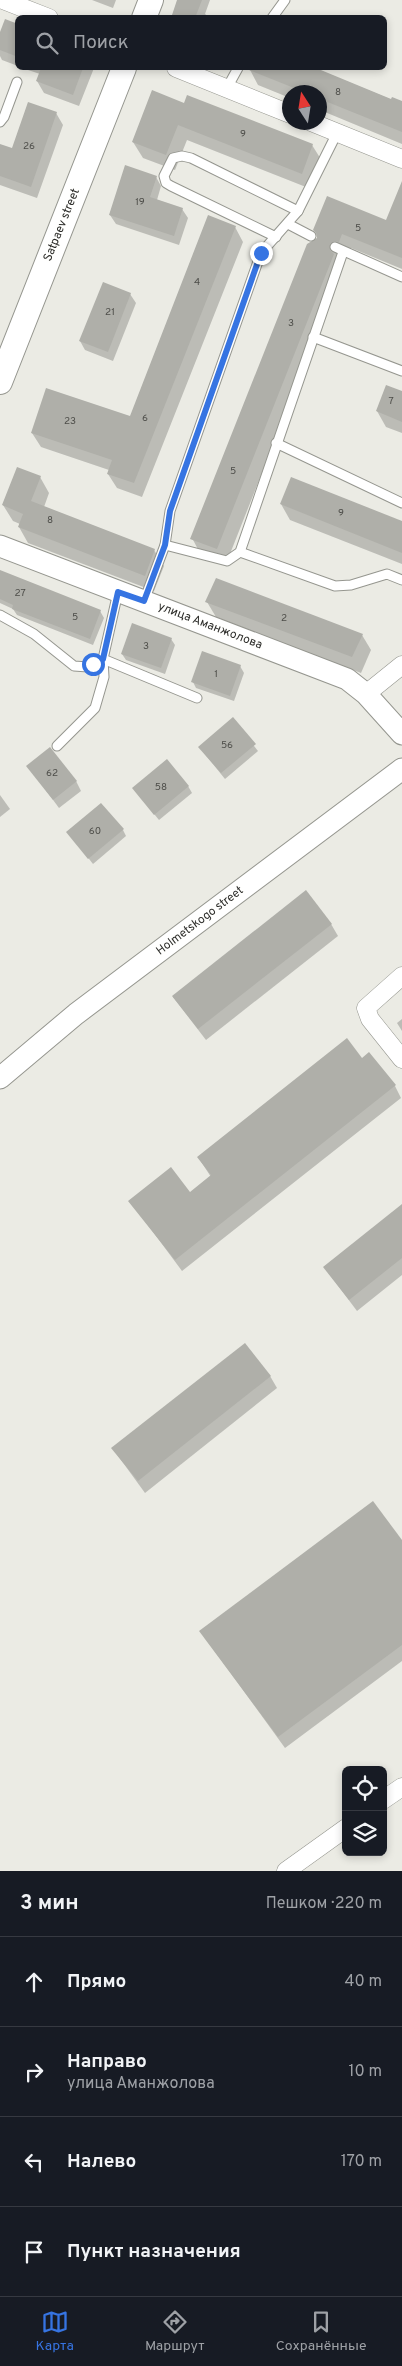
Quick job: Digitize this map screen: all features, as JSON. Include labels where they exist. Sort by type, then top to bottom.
[{"type":"main road","points":[[145,15],[151,0]]},
{"type":"main road","name":"Satpaev street","points":[[0,382],[123,70]]},
{"type":"street","points":[[3,0],[40,15]]},
{"type":"street","points":[[181,70],[282,111]]},
{"type":"street","points":[[327,129],[402,159]]},
{"type":"street","name":"улица Аманжолова","points":[[0,546],[347,679],[366,694],[402,734]]},
{"type":"street","points":[[366,694],[402,665]]},
{"type":"street","name":"Holmetskogo street","points":[[0,1078],[76,1014],[402,768]]},
{"type":"street","points":[[402,976],[366,1008],[370,1019],[402,1059]]},
{"type":"street","points":[[387,1797],[402,1787]]},
{"type":"street","points":[[286,1871],[342,1831]]},
{"type":"lane","points":[[274,15],[285,0]]},
{"type":"lane","points":[[227,88],[237,70]]},
{"type":"lane","points":[[0,122],[4,118],[17,82]]},
{"type":"lane","points":[[144,601],[165,545],[170,511],[261,253],[298,211],[337,133]]},
{"type":"lane","points":[[276,237],[171,186],[166,182],[164,176],[173,158],[182,156],[191,158],[298,211]]},
{"type":"lane","points":[[288,224],[311,236]]},
{"type":"lane","points":[[165,545],[227,561],[240,552],[313,337],[339,249],[402,277]]},
{"type":"lane","points":[[313,337],[402,372]]},
{"type":"lane","points":[[276,443],[402,503]]},
{"type":"lane","points":[[240,552],[335,586],[351,584],[387,574],[402,580]]},
{"type":"lane","points":[[56,746],[95,708],[104,677],[103,659],[118,592]]},
{"type":"lane","points":[[0,615],[34,634],[74,666],[88,667],[103,659]]},
{"type":"lane","points":[[103,659],[197,698]]},
{"type":"building","points":[[177,0],[202,0],[196,15],[172,15]]},
{"type":"building","points":[[5,19],[15,23],[15,56],[0,50],[0,32]]},
{"type":"building","points":[[40,70],[82,70],[73,95],[36,81]]},
{"type":"building","points":[[249,70],[321,70],[391,99],[392,97],[402,101],[402,132],[327,102],[327,85],[286,85]]},
{"type":"building","points":[[152,90],[184,103],[187,95],[313,144],[302,174],[178,125],[166,155],[132,142]]},
{"type":"building","points":[[28,102],[57,112],[31,187],[0,176],[0,144],[12,148]]},
{"type":"building","points":[[125,165],[157,176],[150,197],[183,208],[174,236],[109,215]]},
{"type":"building","points":[[402,181],[402,258],[342,234],[339,242],[334,241],[330,244],[330,250],[334,254],[217,549],[190,539],[307,244],[317,238],[313,230],[327,196],[386,220]]},
{"type":"building","points":[[208,215],[236,226],[134,483],[107,474],[112,460],[31,433],[46,388],[130,416]]},
{"type":"building","points":[[103,282],[131,293],[108,352],[79,341]]},
{"type":"building","points":[[386,385],[402,391],[402,422],[376,411]]},
{"type":"building","points":[[17,467],[41,476],[31,501],[155,549],[145,576],[18,527],[23,514],[2,505]]},
{"type":"building","points":[[291,477],[402,521],[402,553],[280,504]]},
{"type":"building","points":[[0,570],[101,610],[90,639],[12,609],[13,605],[0,599]]},
{"type":"building","points":[[216,578],[363,634],[352,657],[205,602]]},
{"type":"building","points":[[132,623],[172,638],[161,668],[121,654]]},
{"type":"building","points":[[202,651],[241,665],[230,696],[191,682]]},
{"type":"building","points":[[233,717],[256,744],[221,773],[198,747]]},
{"type":"building","points":[[50,747],[77,781],[53,800],[26,766]]},
{"type":"building","points":[[167,759],[189,786],[154,815],[132,788]]},
{"type":"building","points":[[101,803],[124,829],[88,859],[66,832]]},
{"type":"building","points":[[306,890],[332,924],[198,1029],[172,996]]},
{"type":"building","points":[[347,1038],[362,1058],[369,1052],[396,1085],[175,1260],[128,1201],[171,1167],[190,1192],[211,1175],[197,1157]]},
{"type":"building","points":[[402,1204],[402,1258],[349,1300],[323,1267]]},
{"type":"building","points":[[245,1343],[271,1376],[138,1481],[111,1448]]},
{"type":"building","points":[[373,1501],[402,1540],[402,1645],[278,1737],[199,1631]]},
{"type":"route","points":[[93,664],[103,659],[118,592],[144,601],[165,545],[170,511],[261,253]]}]
